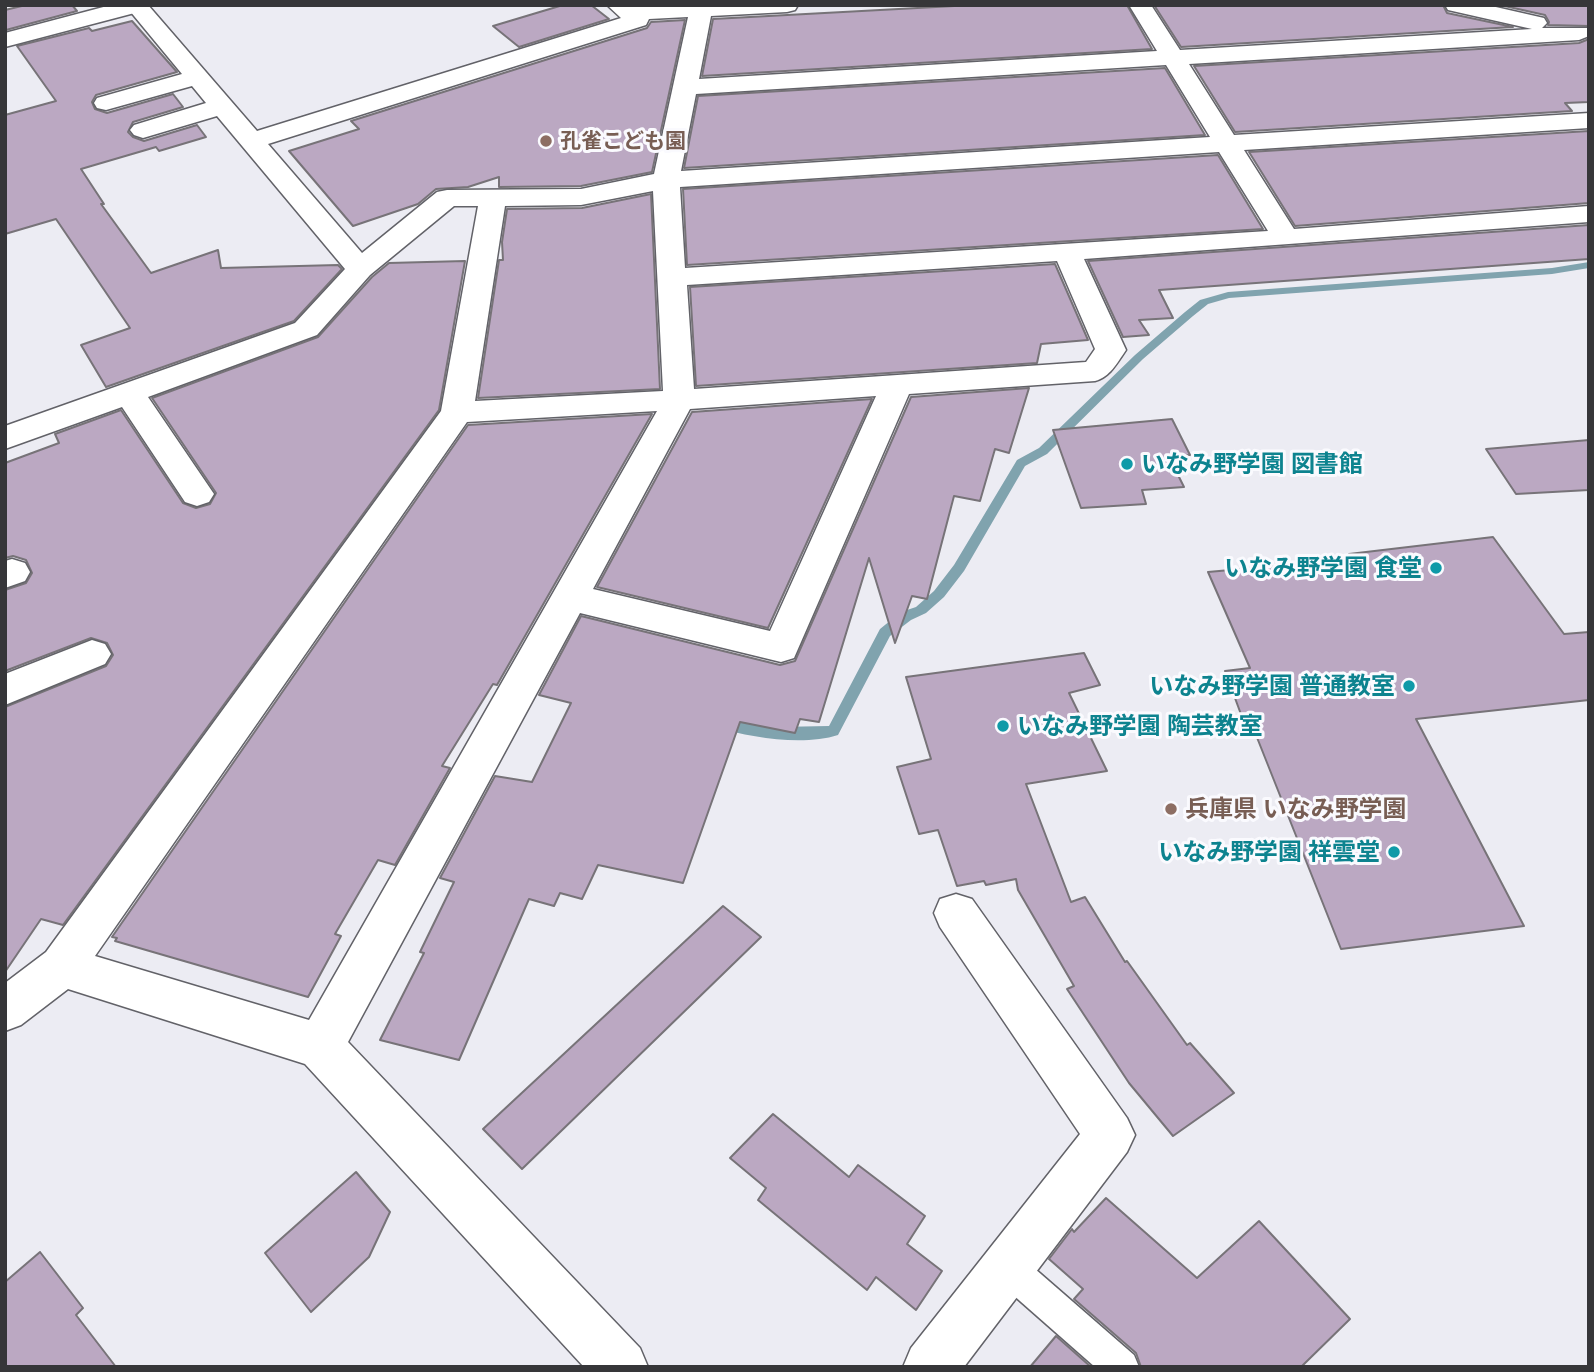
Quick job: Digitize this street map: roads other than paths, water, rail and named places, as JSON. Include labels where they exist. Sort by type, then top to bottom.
[{"type":"street","points":[[5,40],[137,5],[360,269]]},
{"type":"street","points":[[621,7],[638,13],[787,5]]},
{"type":"street","points":[[1140,5],[1286,237]]},
{"type":"street","points":[[1456,5],[1584,34]]},
{"type":"street","points":[[252,141],[638,20],[621,7]]},
{"type":"street","points":[[320,1046],[679,400],[666,180],[701,10]]},
{"type":"street","points":[[685,87],[1584,34]]},
{"type":"street","points":[[506,61],[525,76]]},
{"type":"street","points":[[106,103],[198,77]]},
{"type":"street","points":[[143,130],[223,106]]},
{"type":"street","points":[[5,438],[306,329],[360,269],[447,198],[581,197],[666,180],[1589,120]]},
{"type":"street","points":[[5,1010],[62,967],[457,412],[493,198]]},
{"type":"street","points":[[673,277],[1068,252],[1589,214]]},
{"type":"street","points":[[457,412],[679,400],[1095,371],[1111,350],[1068,252]]},
{"type":"street","points":[[570,597],[781,648],[897,385]]},
{"type":"street","points":[[130,394],[197,494]]},
{"type":"street","points":[[5,690],[92,654]]},
{"type":"street","points":[[930,1367],[1110,1135],[956,913]]},
{"type":"street","points":[[62,967],[320,1046],[621,1367]]},
{"type":"lane","points":[[1007,1267],[1122,1367]]},
{"type":"waterway","points":[[722,723],[777,733],[833,731],[885,633],[906,616],[921,610],[939,594],[959,568],[1021,463],[1043,451],[1139,357],[1204,302],[1228,295],[1552,271],[1589,265]]},
{"type":"place","name":"孔雀こども園","points":[[546,141]]},
{"type":"place","name":"いなみ野学園 図書館","points":[[1127,464]]},
{"type":"place","name":"いなみ野学園 食堂","points":[[1436,568]]},
{"type":"place","name":"いなみ野学園 普通教室","points":[[1409,686]]},
{"type":"place","name":"いなみ野学園 陶芸教室","points":[[1003,726]]},
{"type":"place","name":"兵庫県 いなみ野学園","points":[[1171,809]]},
{"type":"place","name":"いなみ野学園 祥雲堂","points":[[1394,852]]}]
